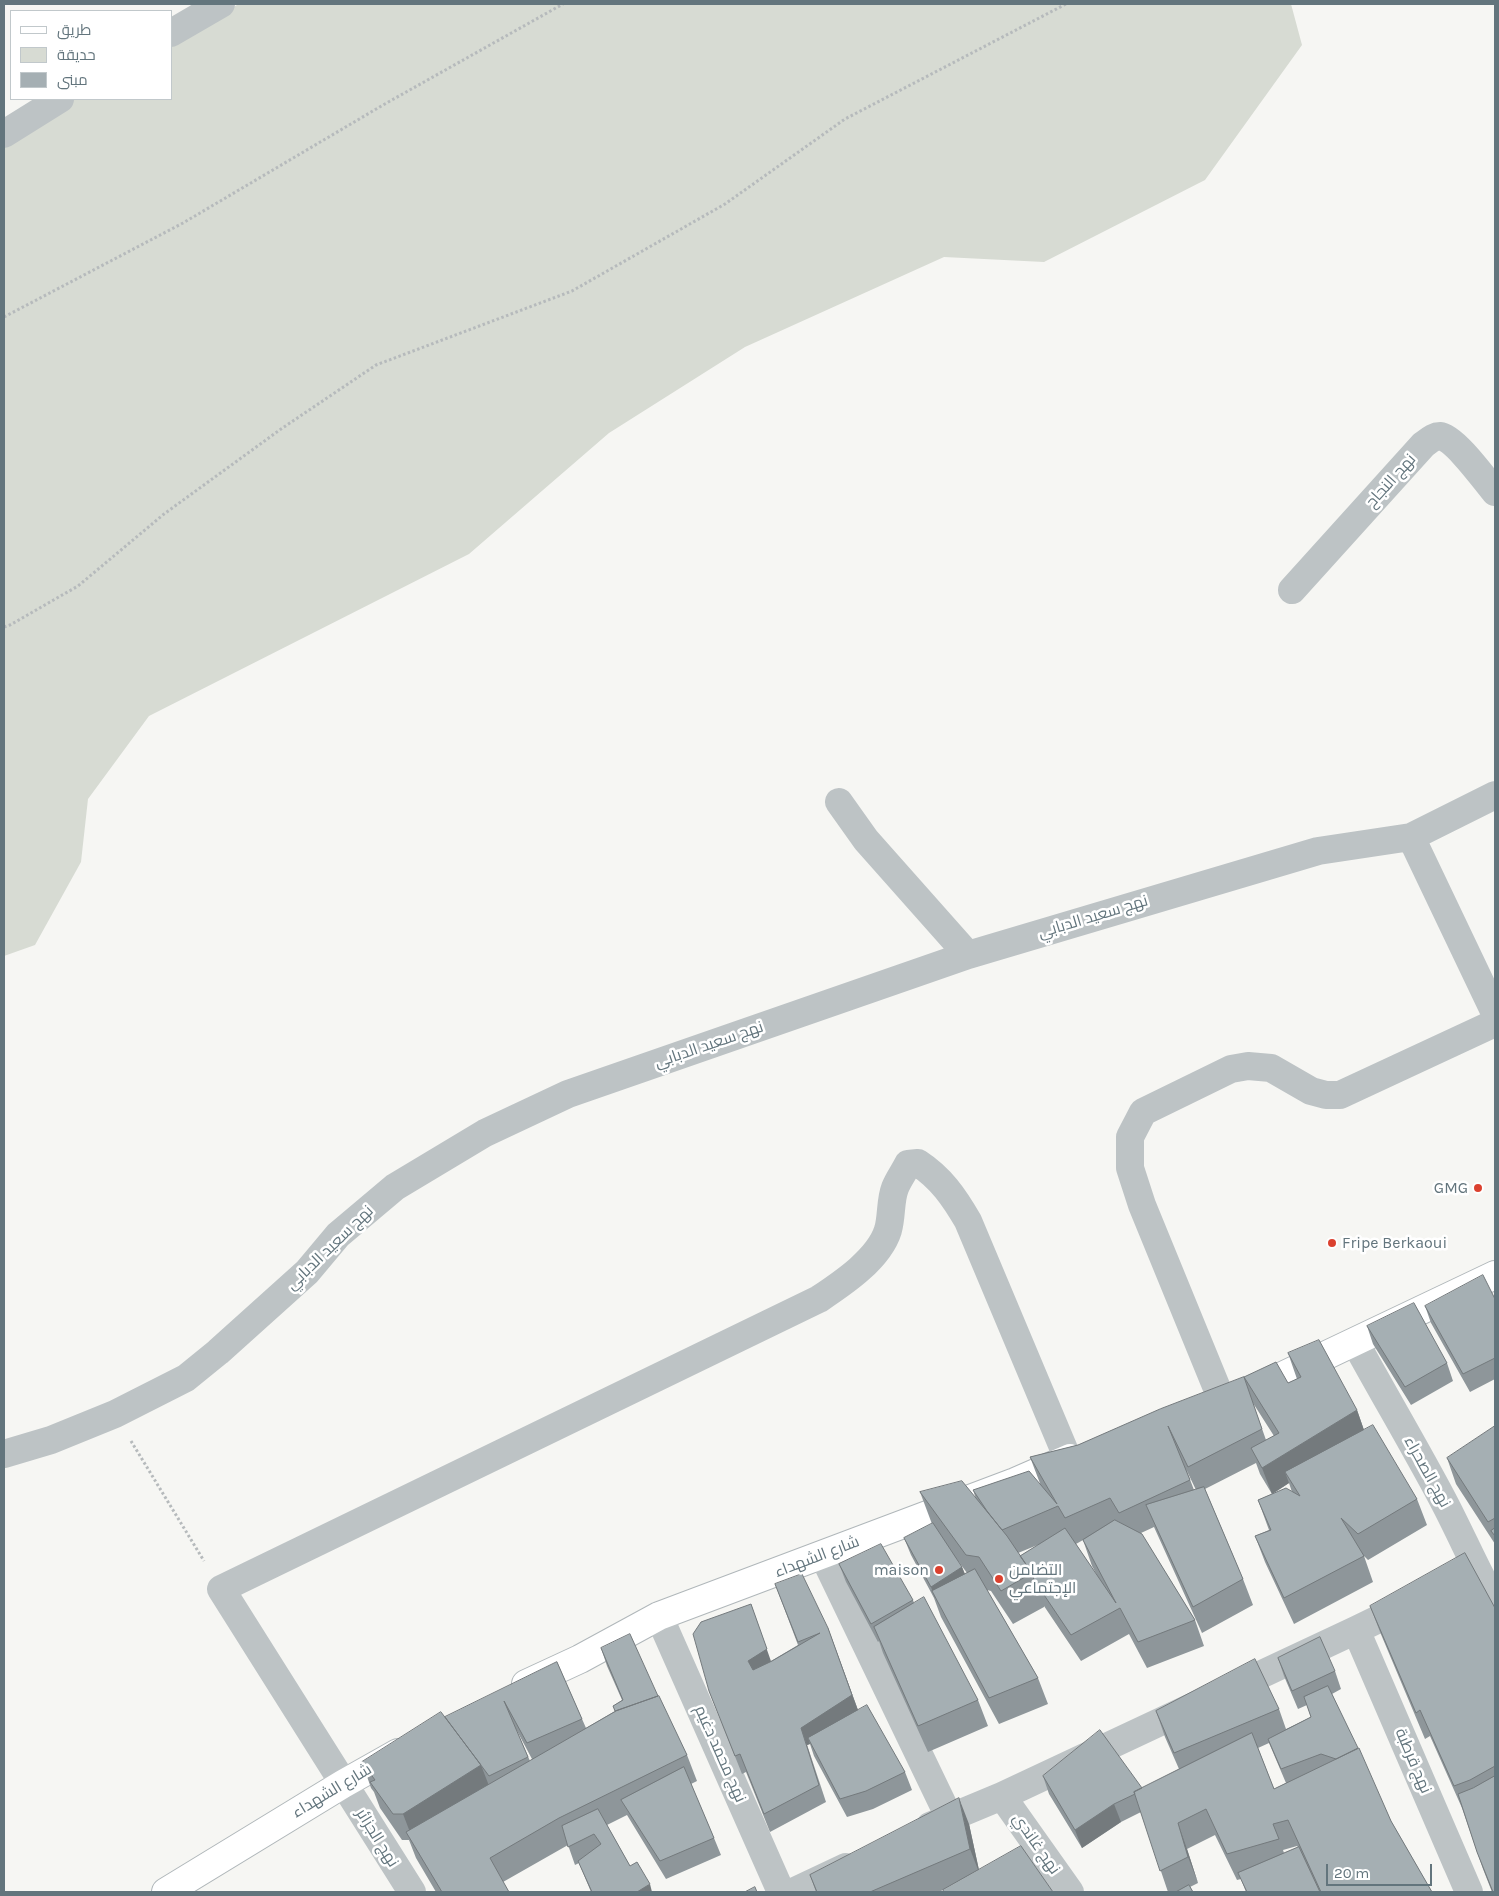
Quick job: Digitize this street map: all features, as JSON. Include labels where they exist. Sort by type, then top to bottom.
[{"type":"main road","points":[[1213,1407],[1495,1275]]},
{"type":"main road","name":"شارع الشهداء","points":[[500,1698],[580,1659],[659,1616],[1015,1482],[1068,1459],[1094,1451]]},
{"type":"main road","name":"شارع الشهداء","points":[[166,1892],[343,1784],[417,1743]]},
{"type":"street","points":[[172,32],[221,4]]},
{"type":"street","points":[[4,134],[58,100]]},
{"type":"street","name":"نهج النجاح","points":[[1292,590],[1423,445],[1433,437],[1442,436],[1450,440],[1495,492]]},
{"type":"street","name":"نهج سعيد الدبابي","points":[[4,1454],[51,1440],[115,1414],[186,1378],[218,1352],[307,1272],[338,1235],[395,1187],[485,1133],[568,1094],[968,955],[1318,851],[1411,836],[1495,795]]},
{"type":"street","points":[[839,802],[866,840],[968,955]]},
{"type":"street","points":[[1411,836],[1495,1013]]},
{"type":"street","points":[[1213,1407],[1130,1168],[1130,1137],[1143,1112],[1231,1069],[1248,1066],[1271,1068],[1311,1091],[1326,1095],[1340,1095],[1495,1023]]},
{"type":"street","points":[[221,1589],[819,1299],[843,1284],[879,1246],[888,1230],[894,1188],[908,1164],[918,1163],[941,1181],[957,1201],[968,1220],[1068,1459]]},
{"type":"street","name":"نهج الصحراء","points":[[1355,1342],[1435,1484],[1477,1571],[1495,1603]]},
{"type":"street","points":[[1435,1484],[1457,1469]]},
{"type":"street","points":[[823,1555],[949,1817]]},
{"type":"street","points":[[906,1838],[949,1817],[1002,1796],[1356,1630],[1477,1571]]},
{"type":"street","name":"نهج الجزائر","points":[[221,1589],[412,1892]]},
{"type":"street","name":"نهج محمد دغيم","points":[[659,1616],[781,1892]]},
{"type":"street","name":"نهج قرطبة","points":[[1356,1630],[1469,1892]]},
{"type":"street","name":"نهج غاندي","points":[[1002,1796],[1070,1892]]},
{"type":"street","points":[[793,1892],[871,1855]]},
{"type":"path","points":[[4,317],[183,223],[383,106],[563,4]]},
{"type":"path","points":[[4,627],[78,586],[164,514],[281,429],[376,365],[572,292],[726,204],[845,119],[1066,4]]},
{"type":"path","points":[[115,1414],[221,1589]]},
{"type":"green space","points":[[239,4],[1291,4],[1302,45],[1205,180],[1044,262],[944,257],[745,347],[609,433],[469,554],[149,716],[88,799],[81,862],[35,945],[4,956],[4,145],[71,100],[172,100],[172,39]]},
{"type":"building","points":[[1483,1275],[1495,1299],[1495,1358],[1463,1374],[1425,1306]]},
{"type":"building","points":[[1414,1303],[1447,1363],[1405,1387],[1367,1326]]},
{"type":"building","points":[[1319,1340],[1357,1410],[1262,1468],[1251,1448],[1279,1433],[1244,1377],[1276,1362],[1288,1383],[1301,1377],[1288,1353]]},
{"type":"building","points":[[1244,1377],[1262,1429],[1188,1467],[1168,1426],[1190,1480],[1119,1513],[1110,1498],[1065,1518],[1058,1506],[1002,1530],[973,1490],[1029,1471],[1057,1504],[1030,1457],[1078,1445],[1160,1409]]},
{"type":"building","points":[[1373,1425],[1417,1499],[1358,1534],[1341,1518],[1364,1556],[1284,1598],[1255,1536],[1271,1530],[1258,1500],[1286,1488],[1300,1496],[1285,1472]]},
{"type":"building","points":[[1495,1426],[1495,1518],[1488,1522],[1447,1458]]},
{"type":"building","points":[[962,1481],[1007,1536],[1032,1573],[1001,1591],[979,1557],[966,1555],[920,1492]]},
{"type":"building","points":[[1204,1487],[1243,1579],[1193,1607],[1146,1505]]},
{"type":"building","points":[[1115,1520],[1142,1534],[1195,1620],[1138,1642],[1120,1608],[1071,1635],[1020,1556],[1065,1528],[1116,1603],[1083,1540]]},
{"type":"building","points":[[933,1523],[962,1567],[931,1587],[904,1538]]},
{"type":"building","points":[[1495,1528],[1495,1536],[1491,1531]]},
{"type":"building","points":[[881,1544],[913,1600],[871,1624],[839,1564]]},
{"type":"building","points":[[1465,1553],[1495,1608],[1495,1766],[1470,1780],[1454,1786],[1420,1710],[1416,1713],[1370,1606]]},
{"type":"building","points":[[975,1569],[1038,1678],[989,1698],[932,1591]]},
{"type":"building","points":[[802,1574],[828,1628],[852,1695],[801,1728],[819,1785],[764,1814],[740,1754],[735,1756],[709,1691],[693,1634],[701,1622],[751,1604],[767,1649],[748,1661],[753,1670],[772,1661],[820,1633],[798,1642],[775,1584]]},
{"type":"building","points":[[924,1597],[978,1700],[918,1726],[874,1627]]},
{"type":"building","points":[[630,1634],[658,1696],[615,1711],[613,1706],[623,1700],[601,1648]]},
{"type":"building","points":[[1320,1637],[1335,1671],[1292,1691],[1278,1658]]},
{"type":"building","points":[[1255,1659],[1279,1709],[1174,1753],[1156,1711]]},
{"type":"building","points":[[557,1662],[582,1719],[527,1743],[504,1701],[528,1757],[489,1776],[445,1717]]},
{"type":"building","points":[[1328,1686],[1358,1748],[1336,1759],[1321,1754],[1281,1769],[1268,1739],[1311,1717],[1304,1697]]},
{"type":"building","points":[[659,1696],[687,1755],[559,1818],[490,1858],[509,1892],[442,1892],[406,1832],[616,1711]]},
{"type":"building","points":[[867,1705],[905,1772],[866,1791],[840,1799],[808,1738]]},
{"type":"building","points":[[441,1712],[481,1765],[403,1814],[393,1814],[370,1782],[375,1780],[362,1762]]},
{"type":"building","points":[[1100,1730],[1142,1788],[1075,1830],[1043,1776]]},
{"type":"building","points":[[1252,1733],[1274,1789],[1359,1748],[1391,1821],[1432,1892],[1321,1892],[1288,1820],[1273,1824],[1279,1839],[1227,1854],[1206,1809],[1178,1823],[1188,1857],[1160,1871],[1134,1792]]},
{"type":"building","points":[[684,1767],[714,1838],[660,1861],[621,1800]]},
{"type":"building","points":[[1495,1776],[1495,1892],[1493,1892],[1477,1852],[1458,1794]]},
{"type":"building","points":[[959,1798],[970,1849],[870,1892],[817,1892],[810,1875]]},
{"type":"building","points":[[598,1809],[630,1866],[637,1862],[650,1884],[637,1892],[592,1892],[578,1861],[601,1844],[594,1834],[568,1847],[562,1826]]},
{"type":"building","points":[[1021,1846],[1053,1892],[944,1892],[943,1890]]},
{"type":"building","points":[[1299,1847],[1320,1892],[1247,1892],[1238,1873]]},
{"type":"building","points":[[1189,1885],[1193,1892],[1176,1892]]},
{"type":"building","points":[[755,1887],[757,1892],[745,1892]]},
{"type":"place","name":"GMG","points":[[1478,1188]]},
{"type":"place","name":"Fripe Berkaoui","points":[[1332,1243]]},
{"type":"place","name":"maison","points":[[939,1570]]},
{"type":"place","name":"التضامن الإجتماعي","points":[[999,1579]]}]
